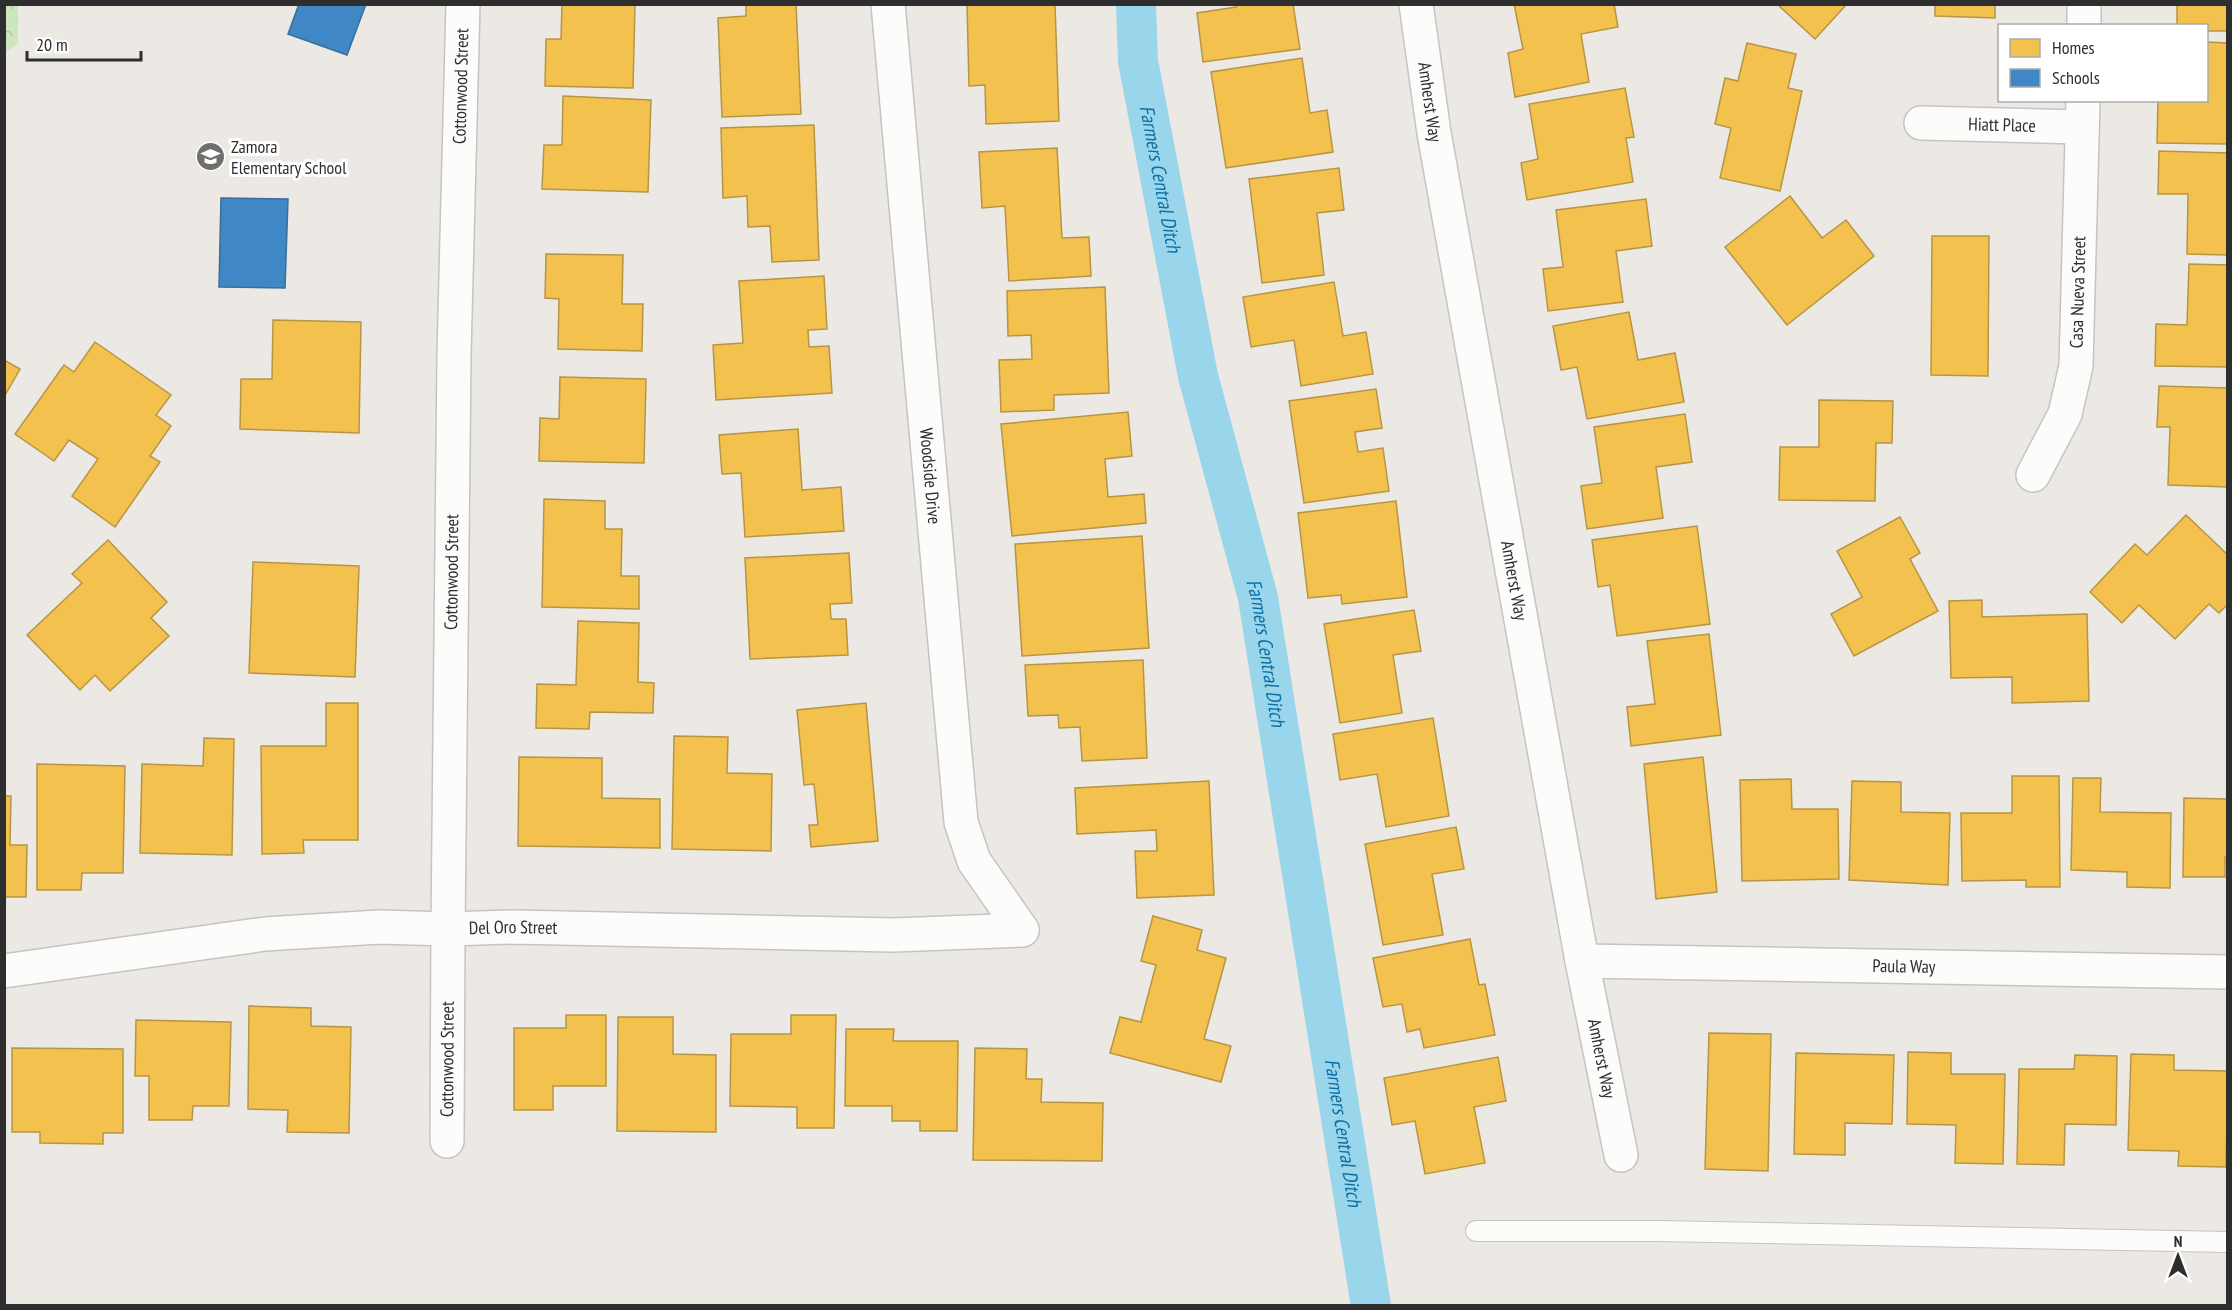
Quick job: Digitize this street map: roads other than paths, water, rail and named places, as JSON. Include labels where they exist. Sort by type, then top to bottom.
[{"type":"street","name":"Cottonwood Street","points":[[447,1140],[454,355],[463,4]]},
{"type":"street","name":"Woodside Drive","points":[[888,4],[962,822],[974,861],[1022,930]]},
{"type":"street","name":"Amherst Way","points":[[1416,4],[1434,133],[1582,961],[1621,1155]]},
{"type":"street","points":[[2084,4],[2084,24]]},
{"type":"street","name":"Hiatt Place","points":[[1921,123],[2082,114]]},
{"type":"street","name":"Casa Nueva Street","points":[[2033,475],[2065,414],[2076,366],[2082,114]]},
{"type":"street","name":"Del Oro Street","points":[[4,971],[265,934],[379,927],[448,929],[513,927],[893,935],[1022,930]]},
{"type":"street","name":"Paula Way","points":[[1582,961],[2228,972]]},
{"type":"lane","points":[[1476,1231],[1670,1232],[2228,1242]]},
{"type":"waterway","name":"Farmers Central Ditch","points":[[1136,4],[1138,61],[1198,376],[1258,598],[1371,1306]]},
{"type":"place","name":"Zamora Elementary School","points":[[210,157]]}]
